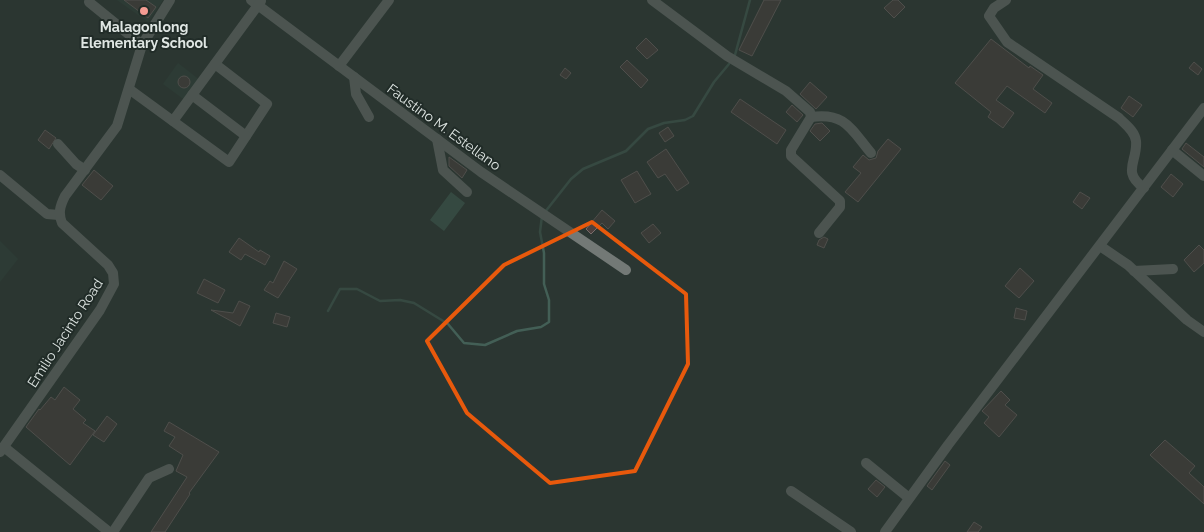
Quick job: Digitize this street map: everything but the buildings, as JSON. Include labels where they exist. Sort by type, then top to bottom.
[{"type":"street","points":[[0,175],[47,214],[60,215],[65,196],[117,126],[142,45],[170,0]]},
{"type":"street","points":[[339,66],[389,0]]},
{"type":"street","points":[[652,0],[727,56],[786,91],[810,112],[811,117],[791,150],[792,156],[840,201],[840,207],[819,233]]},
{"type":"street","points":[[1006,0],[994,8],[988,16],[994,26],[1007,42],[1119,118],[1130,129],[1136,140],[1131,171],[1138,184],[1144,188]]},
{"type":"street","points":[[89,2],[142,45]]},
{"type":"street","points":[[173,121],[257,2]]},
{"type":"street","name":"Faustino M. Estellano","points":[[257,2],[437,139],[626,270]]},
{"type":"street","points":[[128,89],[229,162],[267,104],[215,64]]},
{"type":"street","points":[[354,77],[356,94],[369,117]]},
{"type":"street","points":[[192,95],[246,136]]},
{"type":"street","points":[[885,532],[1204,108]]},
{"type":"street","points":[[811,117],[827,115],[841,119],[872,153]]},
{"type":"street","points":[[437,139],[443,170],[467,192]]},
{"type":"street","points":[[58,144],[76,164],[85,170]]},
{"type":"street","points":[[1172,150],[1204,176]]},
{"type":"street","name":"Emilio Jacinto Road","points":[[2,446],[88,328],[114,284],[113,273],[108,265],[62,223],[60,215]]},
{"type":"street","points":[[1100,246],[1134,271],[1187,320],[1204,332]]},
{"type":"street","points":[[1134,271],[1173,269]]},
{"type":"street","points":[[2,446],[109,532]]},
{"type":"street","points":[[866,463],[909,498]]},
{"type":"street","points":[[113,532],[149,478],[169,469]]},
{"type":"street","points":[[791,491],[851,532]]},
{"type":"highlighted area","points":[[592,222],[686,294],[688,364],[635,471],[550,483],[467,413],[427,341],[504,265]]},
{"type":"shaded area","name":"Malagonlong Elementary School","points":[[117,0],[163,0],[148,22]]},
{"type":"shaded area","points":[[178,63],[201,81],[186,101],[163,84]]},
{"type":"shaded area","points":[[451,192],[465,203],[444,231],[430,220]]},
{"type":"shaded area","points":[[0,241],[18,259],[0,282]]},
{"type":"waterway","points":[[735,55],[750,0]]},
{"type":"waterway","points":[[545,212],[571,179],[583,169],[626,151],[648,129],[664,123],[685,120],[693,116],[714,82],[729,64]]},
{"type":"waterway","points":[[328,311],[340,289],[357,289],[380,301],[400,300],[414,303],[448,324],[464,343],[485,345],[517,331],[541,327],[549,322],[549,300],[544,284],[544,253],[540,232],[542,216]]},
{"type":"place","name":"Malagonlong Elementary School","points":[[144,11]]}]
